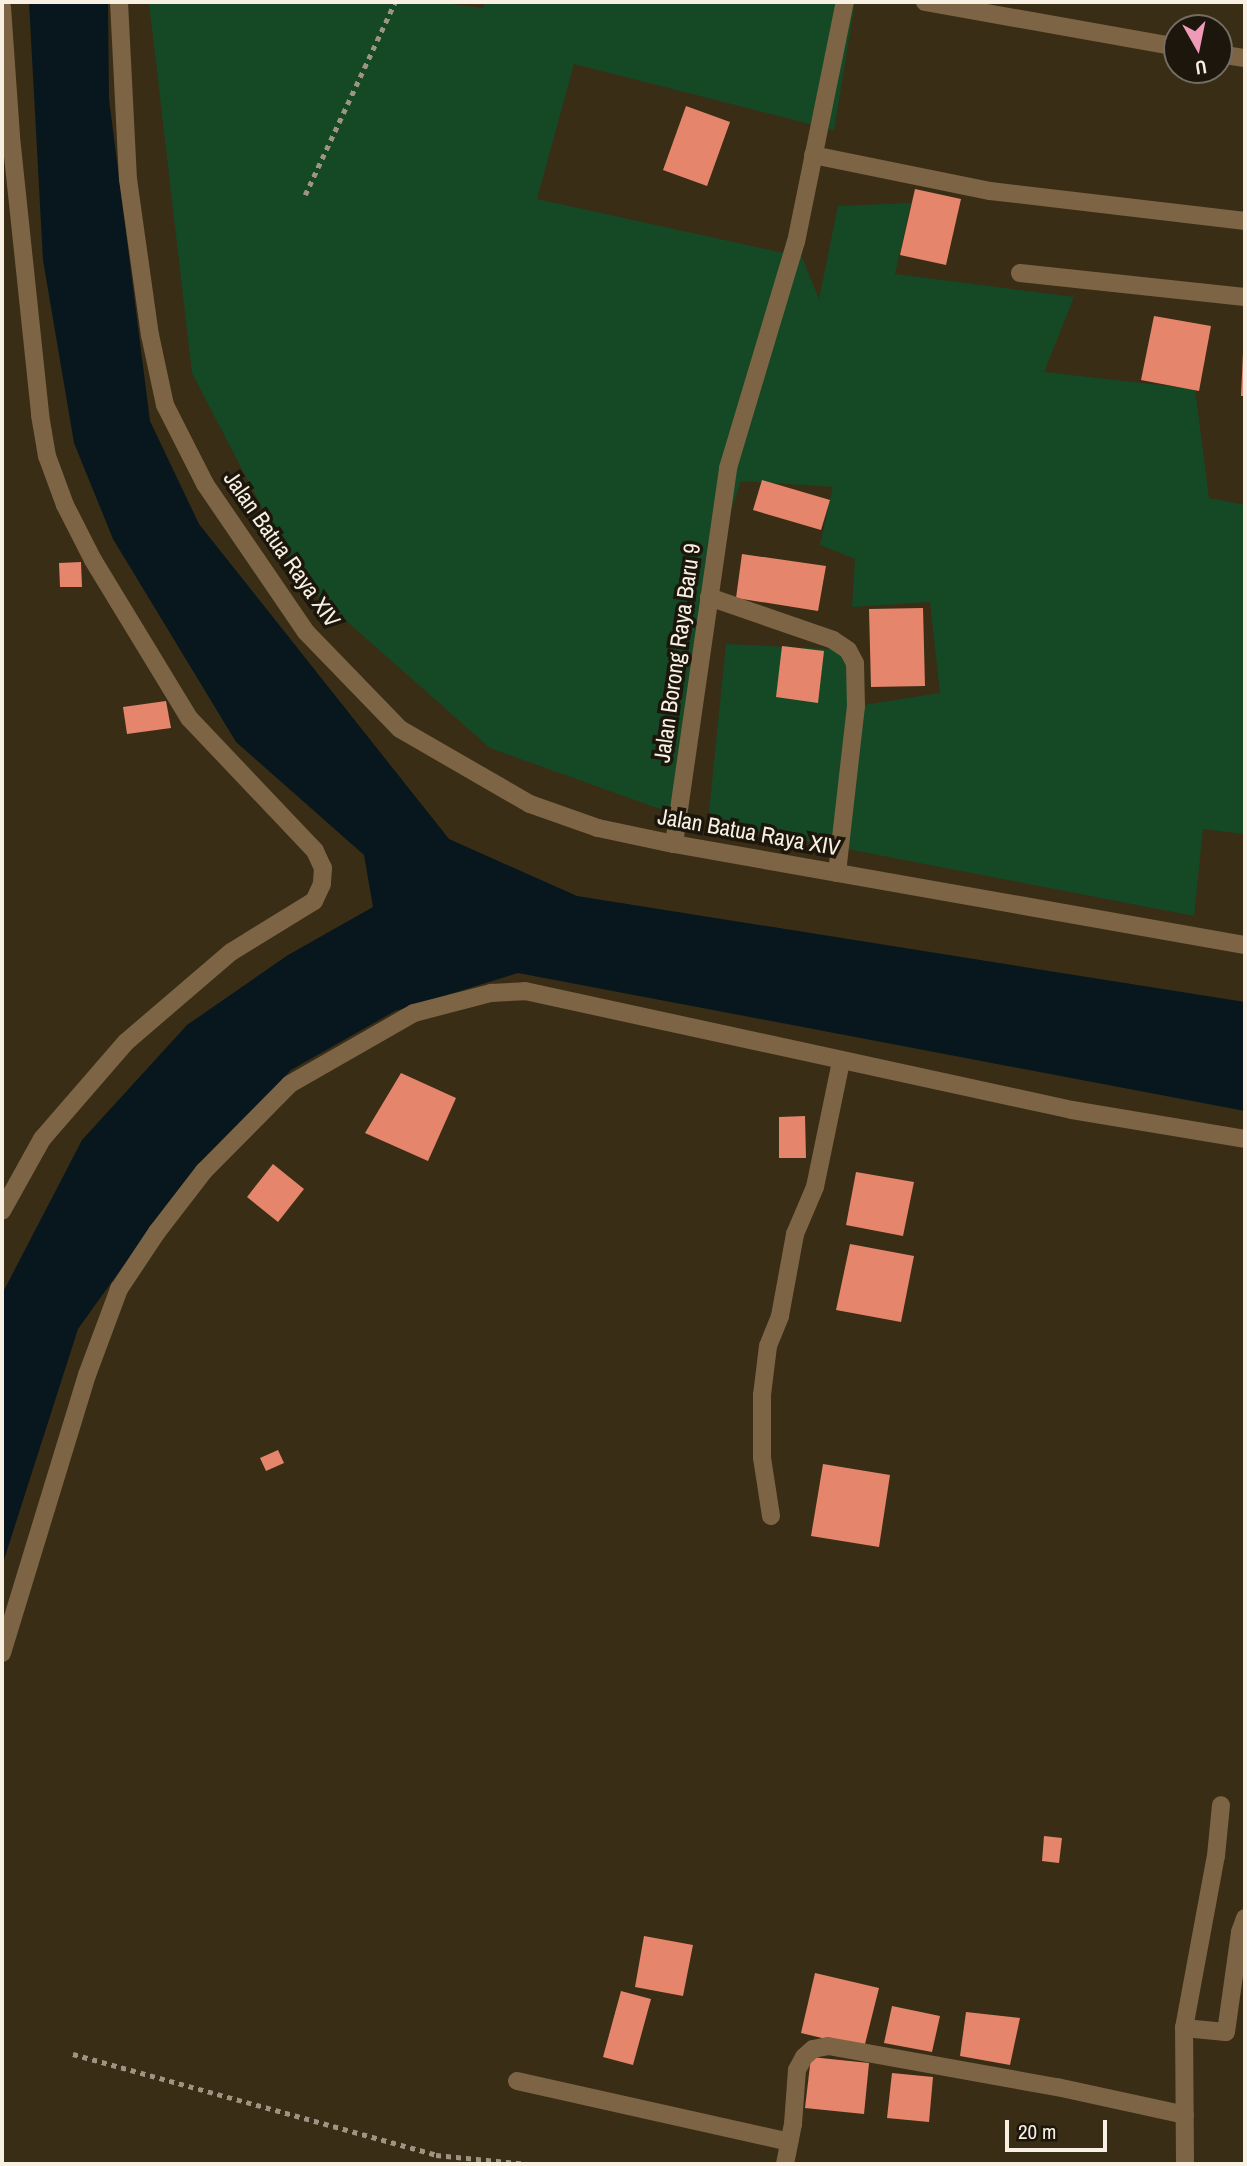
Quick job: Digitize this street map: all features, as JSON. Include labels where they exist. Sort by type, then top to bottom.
[{"type":"street","name":"Jalan Batua Raya XIV","points":[[119,2],[128,179],[150,335],[165,405],[205,484],[306,632],[400,729],[530,804],[598,828],[674,844],[1245,945]]},
{"type":"street","name":"Jalan Borong Raya Baru 9","points":[[674,844],[728,468],[796,243],[845,2]]},
{"type":"street","points":[[925,2],[1163,44]]},
{"type":"street","points":[[2,7],[11,137],[40,415],[47,456],[65,505],[93,561],[189,718],[315,851],[323,869],[322,884],[314,901],[231,952],[126,1042],[41,1139],[2,1211]]},
{"type":"street","points":[[813,155],[990,191],[1245,221]]},
{"type":"street","points":[[1020,273],[1245,296]]},
{"type":"street","points":[[709,597],[833,640],[848,650],[855,663],[856,706],[836,873]]},
{"type":"street","points":[[2,1653],[87,1375],[119,1289],[157,1232],[204,1171],[290,1084],[414,1013],[491,993],[525,991],[1072,1110],[1245,1139]]},
{"type":"street","points":[[771,1516],[762,1458],[762,1395],[768,1346],[780,1316],[795,1234],[815,1187],[841,1061]]},
{"type":"street","points":[[1185,2164],[1184,2028],[1216,1856],[1221,1805]]},
{"type":"street","points":[[1226,2032],[1240,1932],[1245,1918]]},
{"type":"street","points":[[1184,2028],[1245,2035]]},
{"type":"street","points":[[785,2164],[797,2070],[804,2057],[813,2049],[828,2046],[1057,2087],[1185,2115]]},
{"type":"street","points":[[517,2081],[789,2142]]},
{"type":"path","points":[[305,195],[395,2]]},
{"type":"path","points":[[73,2054],[436,2155],[528,2164]]},
{"type":"green space","points":[[149,2],[434,2],[483,8],[485,2],[855,2],[834,130],[574,64],[537,199],[802,257],[819,299],[838,206],[911,203],[895,274],[1074,297],[1044,372],[1195,389],[1209,498],[1245,505],[1245,834],[1203,829],[1194,916],[708,822],[726,644],[852,650],[851,707],[940,693],[930,602],[852,607],[855,559],[820,545],[833,487],[741,481],[726,525],[671,813],[490,748],[299,579],[192,373]]},
{"type":"shaded area","points":[[29,2],[108,2],[109,99],[150,421],[199,524],[449,839],[577,896],[1245,1002],[1245,1111],[518,973],[395,1011],[291,1070],[172,1198],[78,1329],[2,1566],[2,1294],[82,1140],[187,1025],[288,955],[373,907],[364,855],[236,742],[113,539],[74,443],[43,260]]},
{"type":"building","points":[[686,106],[730,122],[707,186],[663,170]]},
{"type":"building","points":[[915,189],[961,199],[946,265],[900,255]]},
{"type":"building","points":[[1154,316],[1211,326],[1199,391],[1141,380]]},
{"type":"building","points":[[1243,353],[1245,396],[1241,396]]},
{"type":"building","points":[[762,480],[830,500],[821,530],[753,510]]},
{"type":"building","points":[[742,554],[826,566],[818,611],[736,598]]},
{"type":"building","points":[[81,562],[82,587],[60,587],[59,563]]},
{"type":"building","points":[[923,608],[925,686],[871,687],[869,609]]},
{"type":"building","points":[[782,646],[824,651],[818,703],[776,697]]},
{"type":"building","points":[[166,701],[171,728],[127,734],[123,707]]},
{"type":"building","points":[[401,1073],[456,1098],[428,1161],[365,1133]]},
{"type":"building","points":[[805,1116],[806,1158],[779,1158],[779,1117]]},
{"type":"building","points":[[273,1164],[304,1189],[278,1222],[247,1197]]},
{"type":"building","points":[[856,1172],[914,1182],[903,1236],[846,1225]]},
{"type":"building","points":[[850,1244],[914,1256],[901,1322],[836,1310]]},
{"type":"building","points":[[278,1450],[284,1463],[266,1471],[260,1458]]},
{"type":"building","points":[[823,1464],[890,1475],[879,1547],[811,1536]]},
{"type":"building","points":[[1044,1836],[1062,1838],[1059,1863],[1042,1861]]},
{"type":"building","points":[[644,1936],[693,1945],[683,1996],[635,1987]]},
{"type":"building","points":[[815,1973],[879,1988],[864,2048],[801,2033]]},
{"type":"building","points":[[621,1991],[651,1999],[633,2065],[603,2057]]},
{"type":"building","points":[[892,2006],[940,2016],[932,2052],[884,2043]]},
{"type":"building","points":[[966,2012],[1020,2018],[1010,2065],[960,2056]]},
{"type":"building","points":[[811,2057],[869,2063],[864,2114],[805,2108]]},
{"type":"building","points":[[892,2073],[933,2077],[929,2122],[887,2118]]}]
